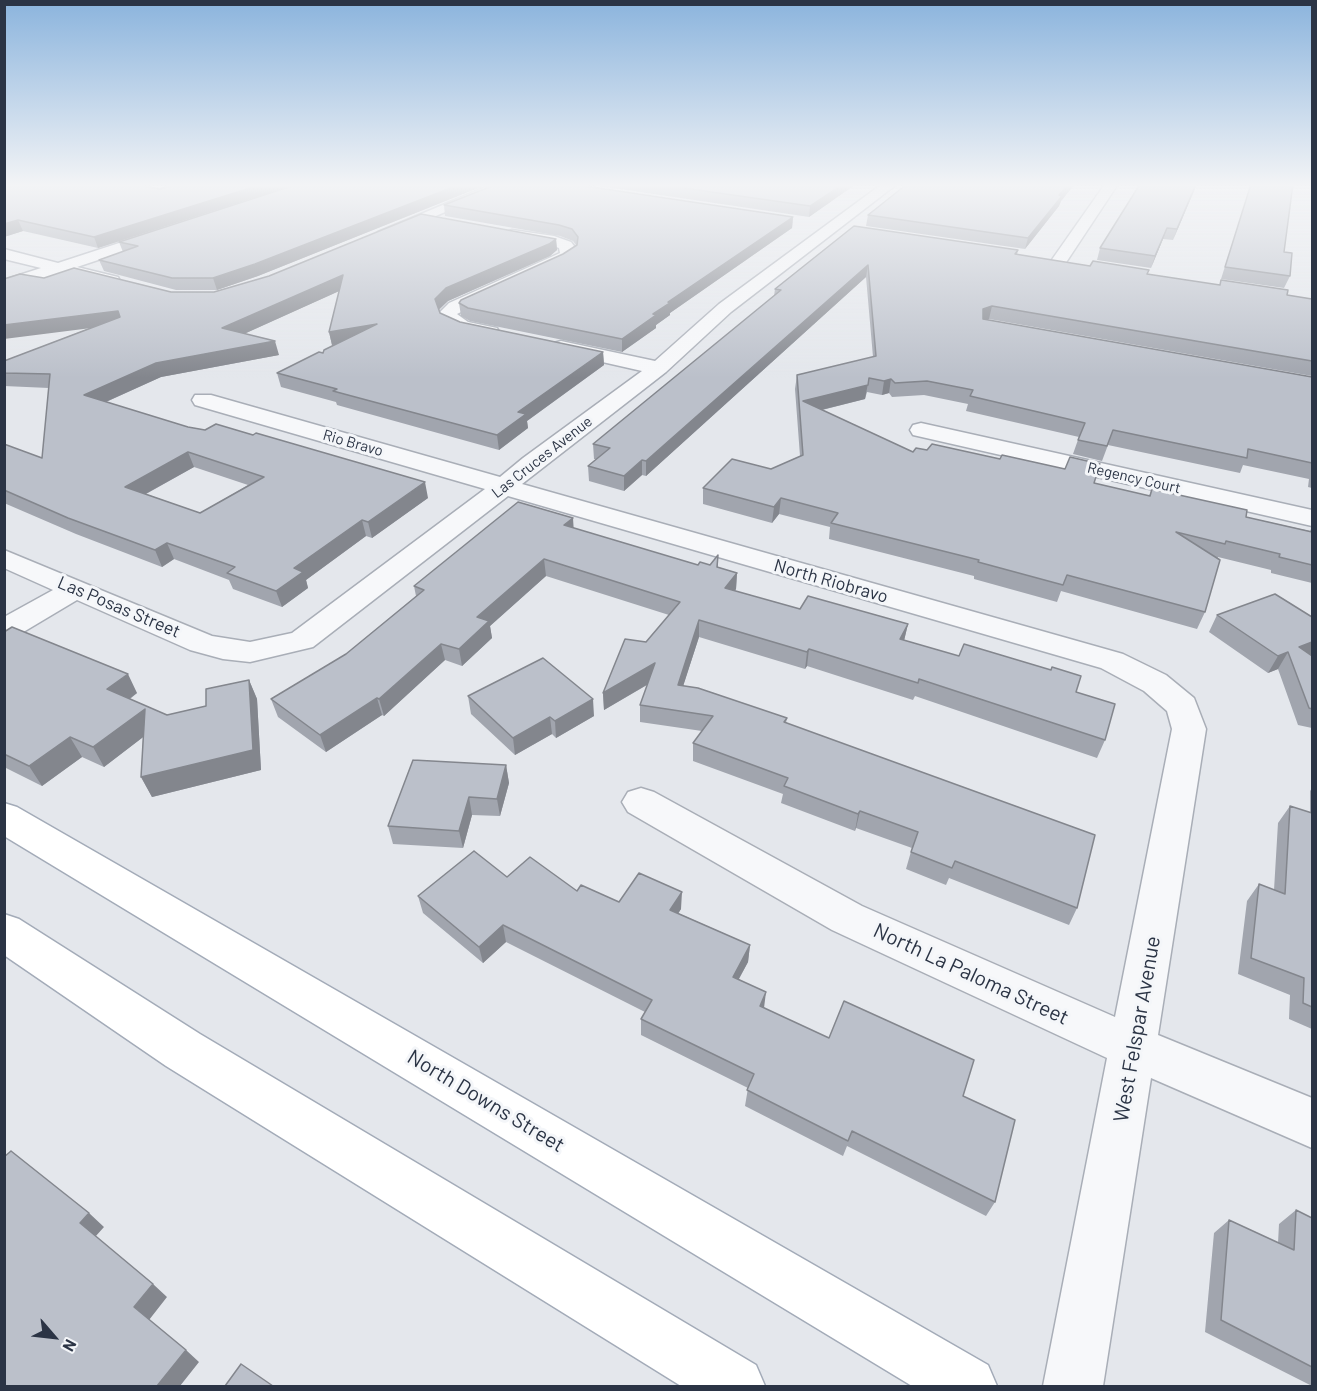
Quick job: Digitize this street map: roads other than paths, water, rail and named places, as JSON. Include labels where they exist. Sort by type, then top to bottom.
[{"type":"main road","name":"North Downs Street","points":[[4,817],[967,1386]]},
{"type":"main road","points":[[4,932],[183,1050],[735,1386]]},
{"type":"street","points":[[4,286],[118,249]]},
{"type":"street","points":[[507,336],[462,327],[450,320],[448,313],[455,307],[567,256],[568,249]]},
{"type":"street","name":"Las Cruces Avenue","points":[[236,651],[250,652],[280,647],[308,636],[531,463],[659,368],[725,308],[814,249]]},
{"type":"street","points":[[1062,249],[1053,261],[1082,265]]},
{"type":"street","points":[[4,254],[131,285]]},
{"type":"street","points":[[541,343],[659,368]]},
{"type":"street","name":"Rio Bravo","points":[[203,400],[504,486]]},
{"type":"street","name":"Regency Court","points":[[921,430],[1312,518]]},
{"type":"street","name":"North Riobravo","points":[[504,486],[1112,661],[1155,683]]},
{"type":"street","name":"Las Posas Street","points":[[4,558],[201,643],[236,651]]},
{"type":"street","points":[[4,630],[76,588]]},
{"type":"street","name":"West Felspar Avenue","points":[[1073,1386],[1189,729],[1182,706],[1155,683]]},
{"type":"street","name":"North La Paloma Street","points":[[641,802],[847,918],[1134,1048],[1312,1123]]}]
